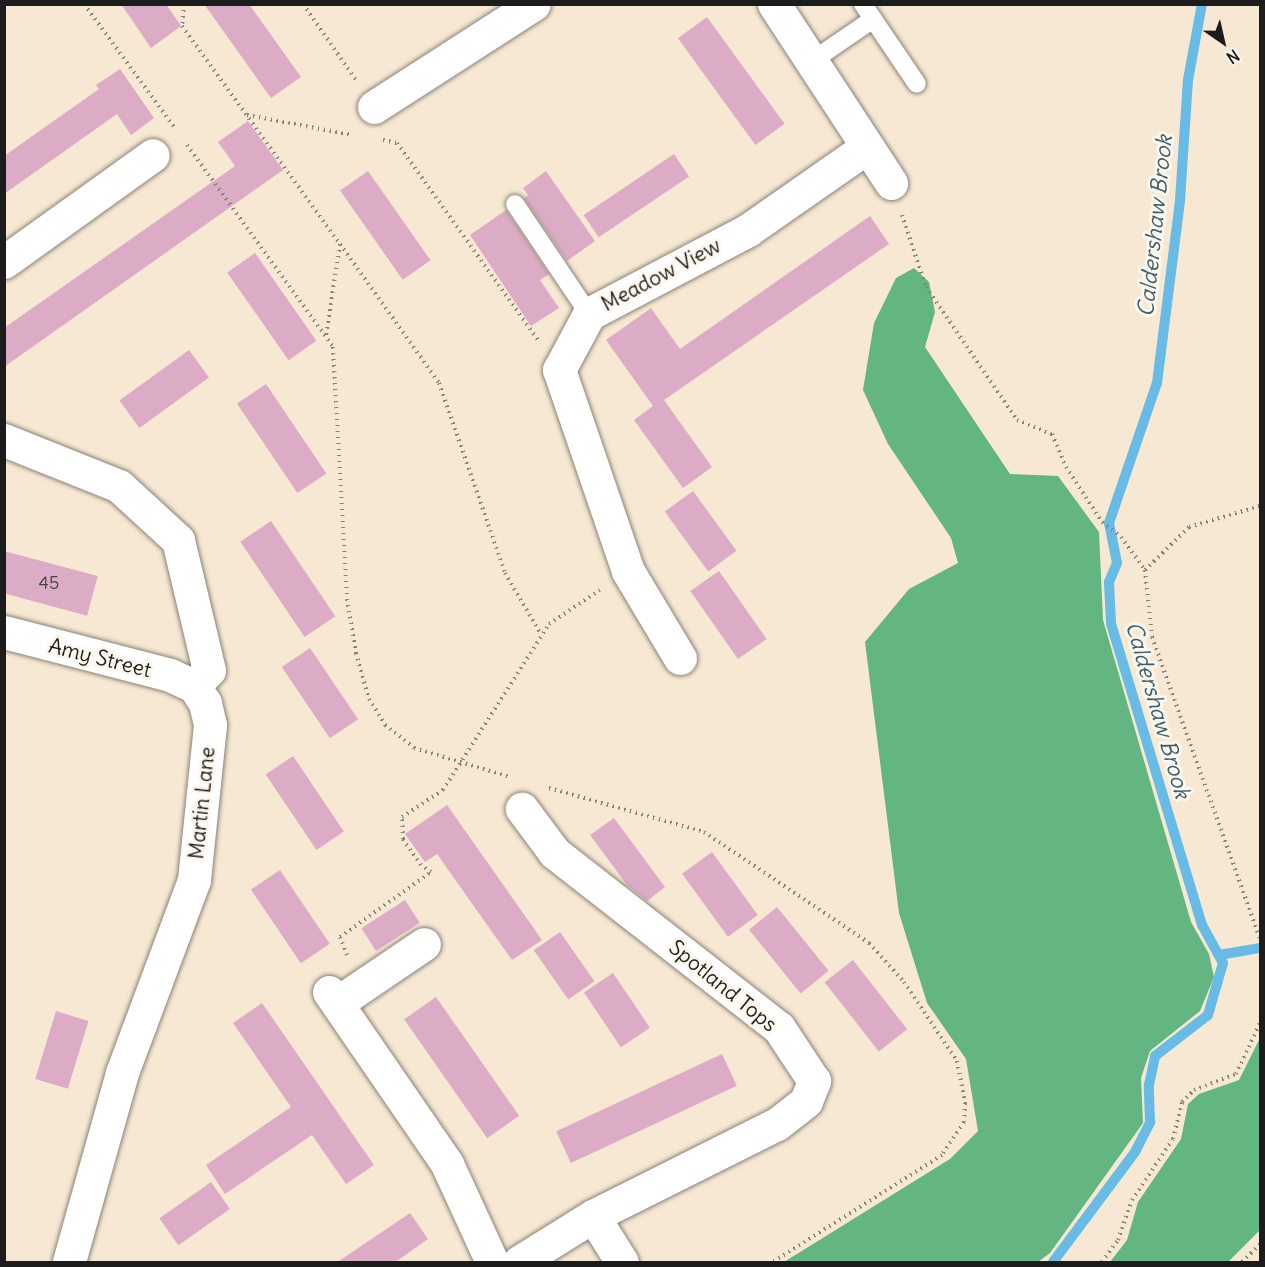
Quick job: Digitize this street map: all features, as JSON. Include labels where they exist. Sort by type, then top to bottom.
[{"type":"street","points":[[370,128],[534,4]]},
{"type":"street","points":[[774,4],[891,183]]},
{"type":"street","name":"Meadow View","points":[[559,370],[589,314],[748,230],[867,147]]},
{"type":"street","points":[[4,262],[153,155]]},
{"type":"street","points":[[559,370],[628,571],[680,658]]},
{"type":"street","points":[[4,440],[119,486],[178,540],[209,670],[194,686]]},
{"type":"street","name":"Amy Street","points":[[4,632],[170,675],[194,686]]},
{"type":"street","name":"Martin Lane","points":[[69,1263],[122,1073],[194,880],[210,725],[205,703],[194,686]]},
{"type":"street","name":"Spotland Tops","points":[[519,1263],[593,1216],[777,1124],[806,1101],[814,1081],[799,1054],[779,1028],[554,852],[525,791]]},
{"type":"street","points":[[424,944],[342,994],[447,1164],[492,1263]]},
{"type":"street","points":[[593,1216],[622,1263]]},
{"type":"lane","points":[[813,61],[868,12],[917,84]]},
{"type":"lane","points":[[515,204],[589,314]]},
{"type":"path","points":[[84,4],[326,336],[337,365],[347,599],[356,653],[369,699],[385,725],[414,748],[458,763],[525,791],[704,832],[869,943],[904,982],[957,1061],[965,1103],[964,1122],[942,1155],[773,1263]]},
{"type":"path","points":[[183,4],[182,26],[439,383],[505,573],[541,634]]},
{"type":"path","points":[[303,4],[370,128],[397,143]]},
{"type":"path","points":[[247,115],[370,128],[397,143],[559,370]]},
{"type":"path","points":[[891,183],[926,287],[1017,420],[1052,434],[1066,467],[1102,522],[1121,537],[1144,570],[1152,637],[1260,938]]},
{"type":"path","points":[[326,336],[340,244]]},
{"type":"path","points":[[1144,570],[1189,527],[1260,506]]},
{"type":"path","points":[[342,994],[340,937],[432,872],[421,865],[403,839],[402,817],[443,790],[458,763],[549,624],[628,571]]},
{"type":"path","points":[[1102,1263],[1118,1240],[1132,1200],[1173,1138],[1182,1101],[1194,1090],[1236,1074],[1260,1023]]},
{"type":"path","points":[[1242,1263],[1260,1244]]},
{"type":"green space","points":[[914,268],[929,282],[935,312],[925,347],[1010,474],[1058,476],[1099,532],[1103,620],[1191,922],[1209,954],[1214,977],[1200,1011],[1150,1051],[1141,1078],[1143,1123],[1050,1253],[1038,1262],[784,1262],[950,1159],[978,1131],[966,1059],[927,1003],[899,913],[865,642],[909,589],[958,563],[951,538],[888,444],[863,390],[874,323],[896,278]]},
{"type":"green space","points":[[1260,1038],[1260,1230],[1228,1262],[1110,1262],[1127,1240],[1138,1202],[1181,1139],[1188,1104],[1199,1094],[1239,1080]]},
{"type":"building","points":[[121,4],[166,4],[181,26],[151,48]]},
{"type":"building","points":[[204,4],[249,4],[301,77],[271,98]]},
{"type":"building","points":[[707,17],[785,124],[755,145],[678,38]]},
{"type":"building","points":[[120,69],[154,118],[131,135],[117,114],[4,194],[4,156],[99,89],[96,85]]},
{"type":"building","points":[[248,121],[283,170],[4,367],[4,328],[235,166],[218,142]]},
{"type":"building","points":[[674,154],[689,176],[599,237],[584,215]]},
{"type":"building","points":[[368,171],[431,260],[403,280],[340,191]]},
{"type":"building","points":[[546,171],[595,241],[567,261],[524,198],[528,195],[523,188]]},
{"type":"building","points":[[506,210],[549,274],[540,280],[559,308],[531,326],[470,235]]},
{"type":"building","points":[[870,216],[889,244],[664,400],[712,467],[683,488],[634,420],[653,406],[606,340],[651,308],[680,349]]},
{"type":"building","points":[[255,253],[316,341],[289,360],[227,273]]},
{"type":"building","points":[[189,350],[209,378],[139,428],[119,401]]},
{"type":"building","points":[[266,384],[326,474],[297,493],[237,404]]},
{"type":"building","points":[[693,491],[736,551],[708,571],[665,512]]},
{"type":"building","points":[[271,521],[335,616],[305,637],[240,542]]},
{"type":"building","points":[[4,551],[98,576],[87,616],[4,593]]},
{"type":"building","points":[[719,571],[767,639],[738,659],[690,591]]},
{"type":"building","points":[[310,648],[358,719],[330,738],[282,667]]},
{"type":"building","points":[[293,756],[344,831],[317,850],[266,774]]},
{"type":"building","points":[[447,805],[542,940],[512,960],[437,854],[425,862],[405,834]]},
{"type":"building","points":[[614,818],[665,887],[647,901],[627,885],[590,835]]},
{"type":"building","points":[[712,852],[758,915],[728,937],[682,874]]},
{"type":"building","points":[[280,870],[330,944],[301,963],[251,890]]},
{"type":"building","points":[[405,900],[420,923],[376,951],[361,928]]},
{"type":"building","points":[[777,907],[829,971],[801,993],[749,930]]},
{"type":"building","points":[[560,932],[594,981],[568,1000],[534,950]]},
{"type":"building","points":[[853,960],[907,1029],[879,1052],[825,982]]},
{"type":"building","points":[[613,973],[650,1028],[621,1047],[584,993]]},
{"type":"building","points":[[436,997],[519,1116],[487,1138],[404,1019]]},
{"type":"building","points":[[262,1003],[374,1165],[346,1184],[312,1135],[225,1194],[206,1165],[291,1107],[233,1023]]},
{"type":"building","points":[[56,1011],[89,1021],[68,1089],[35,1079]]},
{"type":"building","points":[[722,1054],[737,1086],[571,1163],[556,1131]]},
{"type":"building","points":[[211,1182],[230,1209],[178,1245],[159,1218]]},
{"type":"building","points":[[410,1213],[428,1239],[394,1263],[336,1263]]},
{"type":"waterway","name":"Caldershaw Brook","points":[[1053,1262],[1135,1152],[1150,1122],[1149,1085],[1155,1056],[1208,1015],[1223,963],[1202,925],[1111,623],[1109,582],[1117,563],[1109,523],[1157,383],[1180,200],[1188,80],[1202,4]]},
{"type":"waterway","points":[[1219,955],[1260,948]]}]
